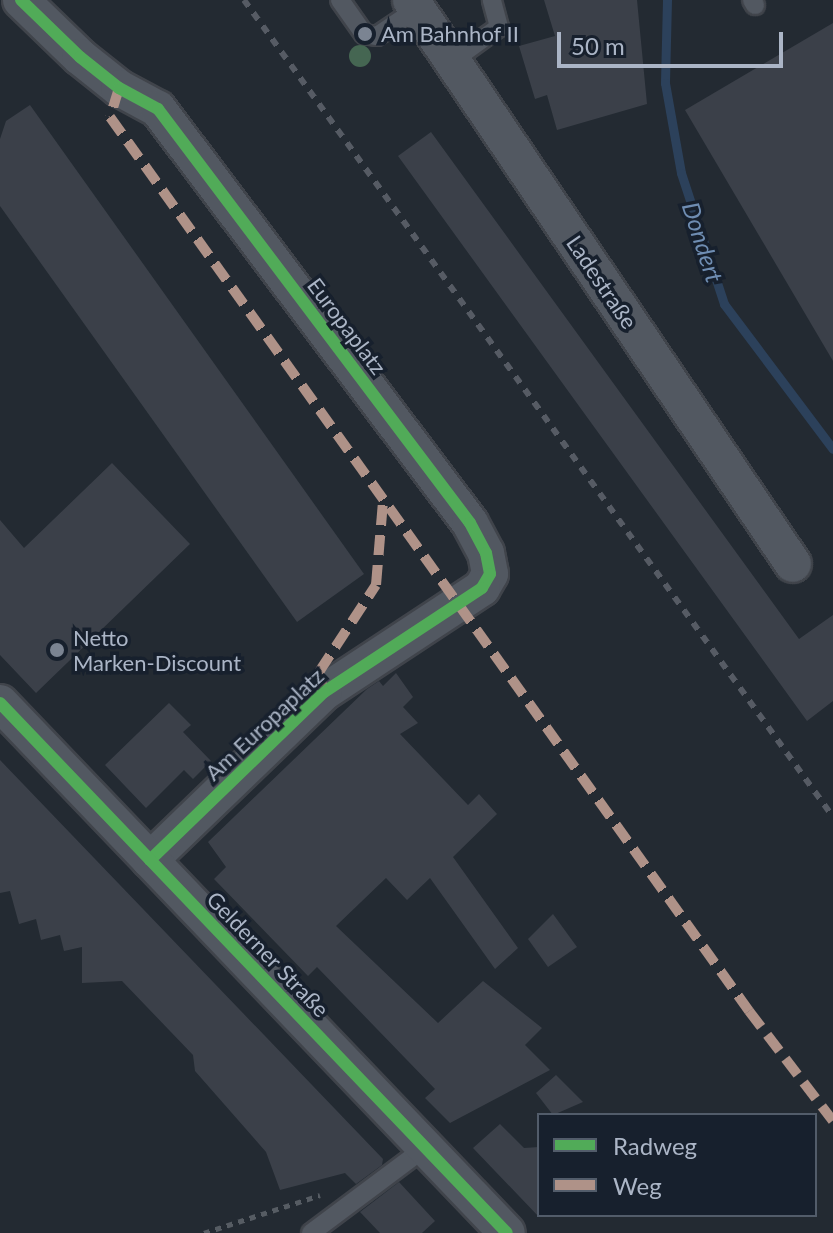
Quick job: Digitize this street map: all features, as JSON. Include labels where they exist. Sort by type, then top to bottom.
[{"type":"street","name":"Europaplatz","points":[[21,0],[80,57],[119,88],[158,109],[470,523],[486,553],[490,574],[482,588],[418,633]]},
{"type":"street","name":"Ladestraße","points":[[414,4],[793,564]]},
{"type":"street","name":"Am Europaplatz","points":[[150,860],[324,692],[385,648],[418,633]]},
{"type":"street","name":"Gelderner Straße","points":[[0,703],[507,1233]]},
{"type":"lane","points":[[340,0],[364,34],[377,36],[414,4]]},
{"type":"lane","points":[[452,61],[499,27],[492,0]]},
{"type":"lane","points":[[311,1233],[426,1147]]},
{"type":"path","points":[[204,1233],[323,1193]]},
{"type":"building","points":[[544,0],[637,0],[647,104],[557,130],[547,95],[535,99],[519,46],[555,36]]},
{"type":"building","points":[[833,23],[833,361],[685,110]]},
{"type":"building","points":[[30,105],[364,574],[297,622],[0,206],[0,139],[6,121]]},
{"type":"building","points":[[431,132],[799,639],[833,615],[833,701],[807,721],[398,156]]},
{"type":"building","points":[[112,463],[190,544],[36,693],[0,655],[0,520],[24,548]]},
{"type":"building","points":[[396,673],[413,697],[403,707],[418,723],[400,734],[468,805],[479,794],[497,814],[453,857],[518,948],[495,969],[430,878],[407,900],[386,878],[336,926],[438,1023],[483,981],[542,1028],[525,1045],[550,1070],[450,1123],[425,1098],[435,1089],[317,967],[308,976],[214,879],[226,867],[208,842],[367,689],[379,681],[383,686]]},
{"type":"building","points":[[169,703],[191,725],[183,732],[211,761],[193,779],[184,770],[146,808],[105,765]]},
{"type":"building","points":[[0,760],[383,1159],[382,1165],[356,1184],[345,1173],[280,1190],[266,1152],[195,1071],[193,1055],[122,981],[82,983],[82,947],[64,951],[60,935],[41,940],[36,919],[19,924],[10,891],[0,893]]},
{"type":"building","points":[[553,914],[577,947],[548,967],[528,939]]},
{"type":"building","points":[[556,1075],[583,1102],[551,1113],[536,1093]]},
{"type":"building","points":[[500,1124],[524,1148],[537,1147],[537,1215],[473,1148]]},
{"type":"building","points":[[399,1182],[435,1221],[422,1233],[380,1233],[360,1212]]},
{"type":"waterway","name":"Dondert","points":[[667,0],[665,83],[681,173],[724,304],[833,449]]},
{"type":"railway","points":[[244,0],[833,817]]},
{"type":"marked path","points":[[119,88],[110,117],[749,1011],[833,1121]]},
{"type":"marked path","points":[[324,692],[319,672],[376,585],[383,502]]},
{"type":"cycle path","points":[[21,0],[80,57],[119,88],[158,109],[470,523],[486,553],[490,574],[482,588],[324,692],[150,860]]},
{"type":"cycle path","points":[[0,703],[507,1233]]},
{"type":"place","name":"Am Bahnhof II","points":[[365,34]]},
{"type":"place","name":"Netto Marken-Discount","points":[[57,650]]}]
